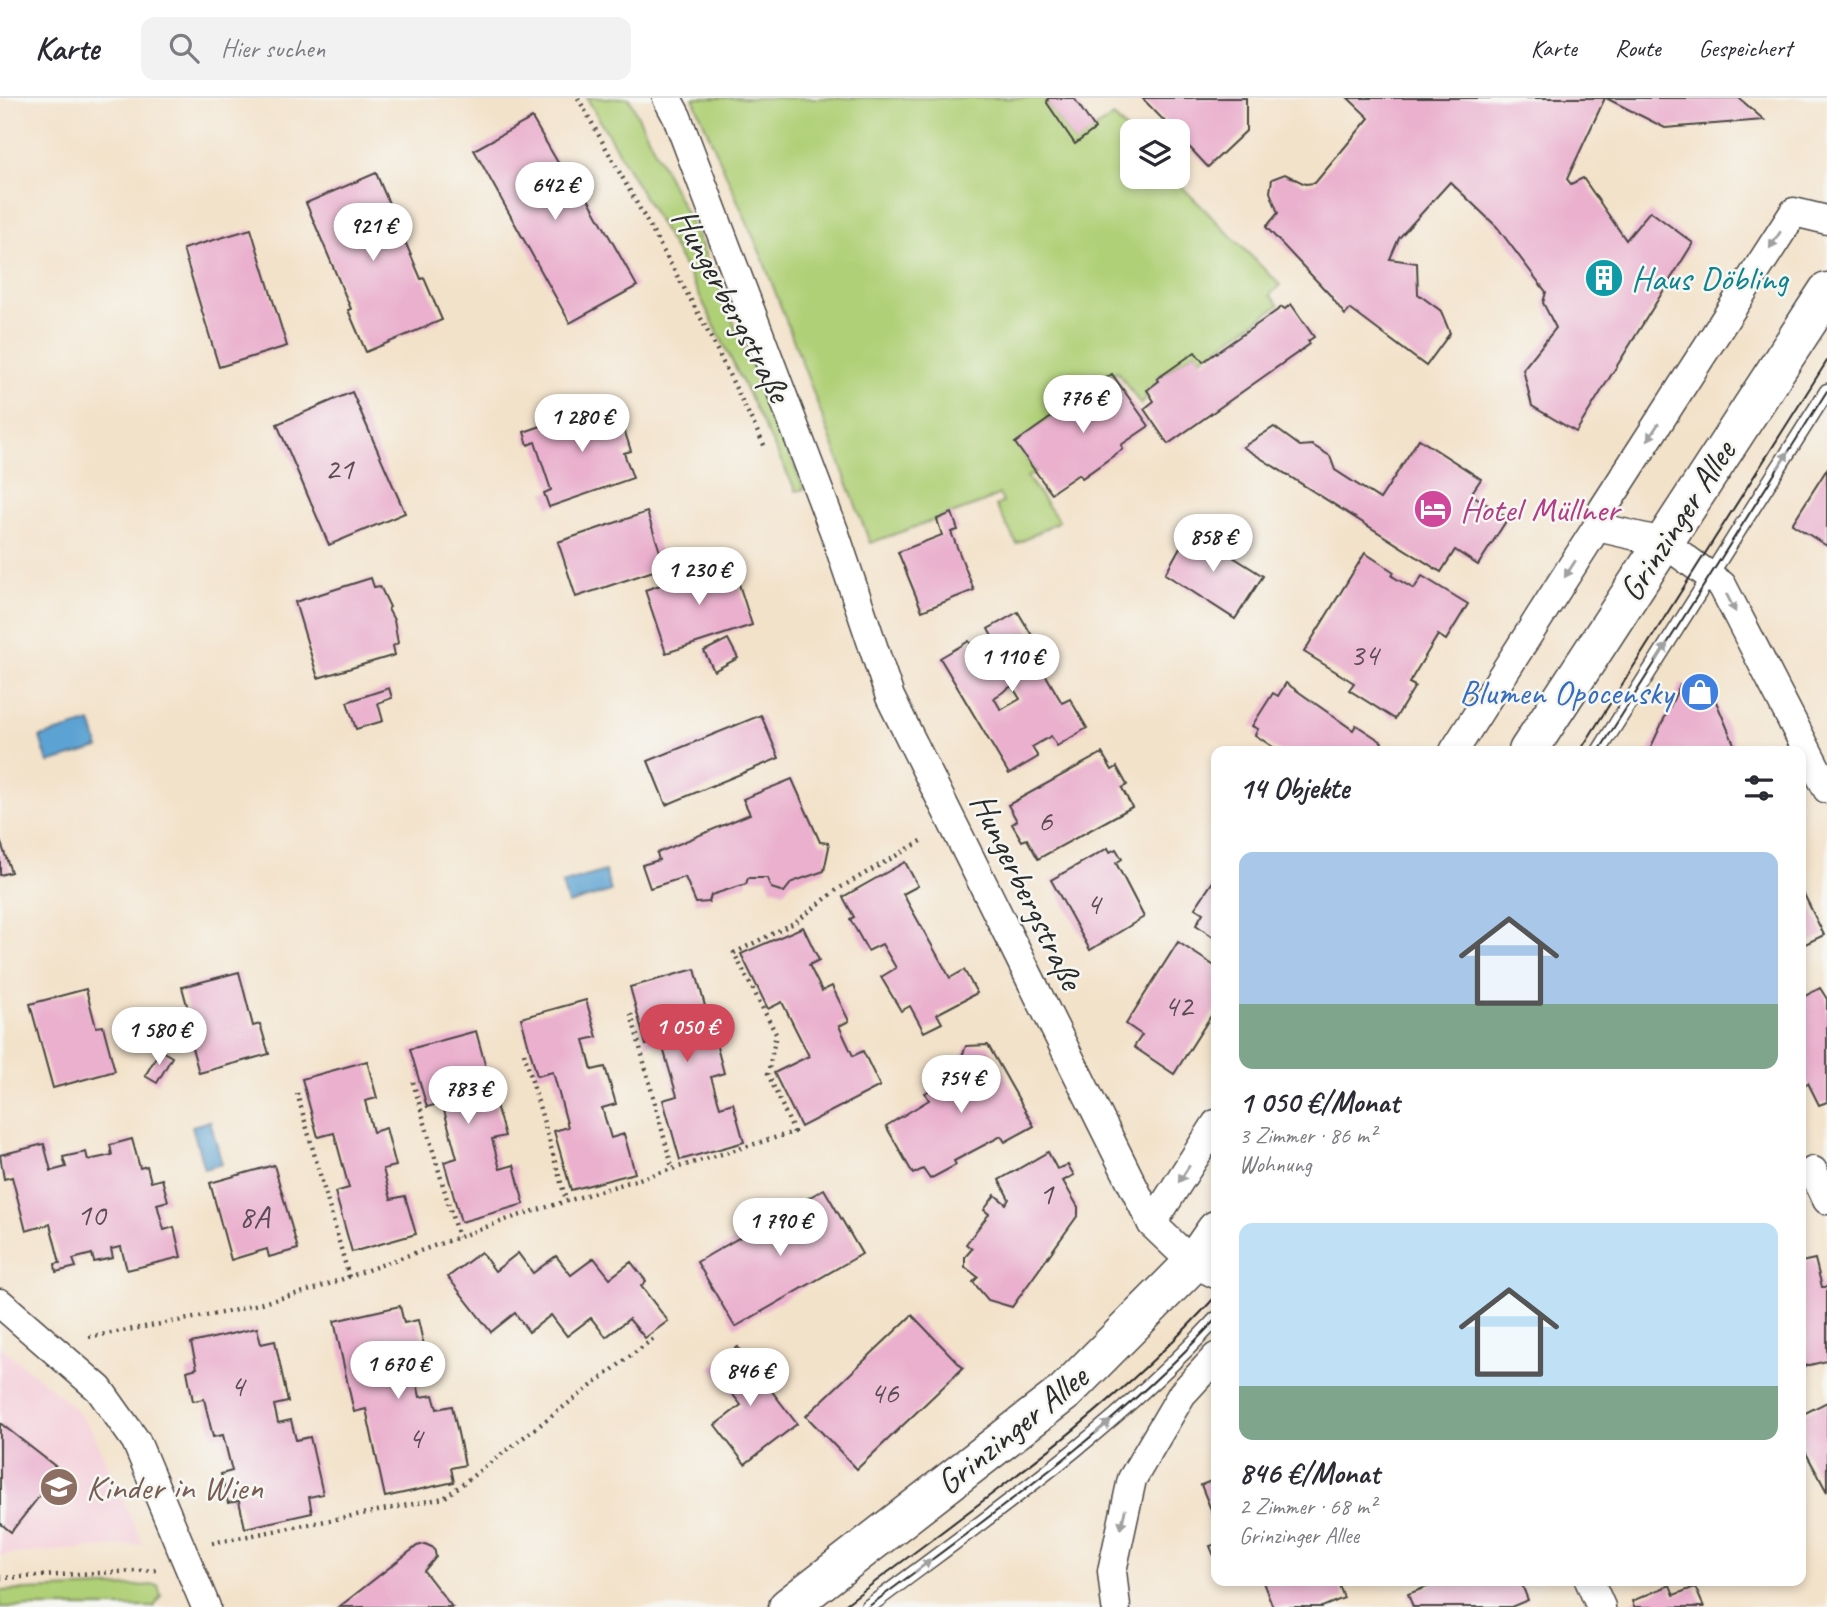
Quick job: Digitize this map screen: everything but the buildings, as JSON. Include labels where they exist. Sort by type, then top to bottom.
[{"type":"street","name":"Hungerbergstraße","points":[[667,98],[677,117],[834,531],[890,696],[1152,1224],[1205,1268]]},
{"type":"street","name":"Grinzinger Allee","points":[[1457,746],[1597,527],[1603,509],[1794,212],[1827,220]]},
{"type":"street","name":"Grinzinger Allee","points":[[1531,746],[1827,292]]},
{"type":"street","points":[[1597,527],[1664,542],[1722,585],[1805,746]]},
{"type":"street","points":[[1806,748],[1827,789]]},
{"type":"street","points":[[1152,1224],[1211,1132]]},
{"type":"street","points":[[1813,1171],[1827,1200]]},
{"type":"street","name":"Grinzinger Allee","points":[[788,1607],[1065,1392],[1205,1268],[1211,1247]]},
{"type":"street","points":[[0,1303],[99,1389],[136,1441],[206,1607]]},
{"type":"street","points":[[1116,1607],[1112,1571],[1132,1479],[1182,1394],[1211,1362]]},
{"type":"street","points":[[1592,1586],[1601,1607]]},
{"type":"lane","points":[[1602,746],[1827,391]]},
{"type":"lane","points":[[868,1607],[1109,1422],[1177,1360],[1211,1324]]},
{"type":"path","name":"Hungerbergstraße","points":[[578,98],[703,322],[768,453]]},
{"type":"path","points":[[48,1344],[232,1311],[349,1277],[566,1200],[672,1167],[757,1146],[794,1132],[768,1074],[776,1034],[734,953],[796,922],[838,889],[953,823]]},
{"type":"path","points":[[631,1014],[672,1167]]},
{"type":"path","points":[[524,1053],[566,1200]]},
{"type":"path","points":[[412,1082],[458,1237]]},
{"type":"path","points":[[297,1093],[349,1277]]},
{"type":"path","points":[[0,1578],[187,1558],[444,1498],[654,1338]]},
{"type":"shaded area","name":"Kinder in Wien","points":[[0,1346],[71,1405],[92,1430],[143,1544],[0,1555]]},
{"type":"green space","points":[[587,98],[629,98],[699,240],[804,489],[796,491],[691,278]]},
{"type":"green space","points":[[693,98],[1044,98],[1075,143],[1113,116],[1120,123],[1120,189],[1184,189],[1280,285],[1270,295],[1279,305],[1201,359],[1195,352],[1157,378],[1159,381],[1147,390],[1146,399],[1141,405],[1117,371],[1016,443],[1036,472],[1027,477],[1059,521],[1017,544],[996,506],[1003,502],[999,494],[982,503],[870,543],[762,257]]},
{"type":"green space","points":[[158,1585],[161,1596],[154,1607],[0,1607],[0,1591]]},
{"type":"water","points":[[91,722],[99,748],[48,763],[40,737]]},
{"type":"water","points":[[605,871],[611,891],[568,904],[562,884]]},
{"type":"water","points":[[210,1121],[222,1164],[204,1169],[192,1126]]},
{"type":"tram line","points":[[1583,746],[1827,361]]},
{"type":"tram line","points":[[1602,746],[1827,391]]},
{"type":"tram line","points":[[842,1607],[1084,1421],[1130,1382],[1211,1301]]},
{"type":"tram line","points":[[868,1607],[1004,1506],[1093,1435],[1177,1360],[1211,1324]]},
{"type":"place","name":"Haus Döbling","points":[[1604,278]]},
{"type":"place","name":"Hotel Müllner","points":[[1433,509]]},
{"type":"place","name":"Blumen Opocensky","points":[[1700,692]]},
{"type":"place","name":"Kinder in Wien","points":[[59,1487]]}]
